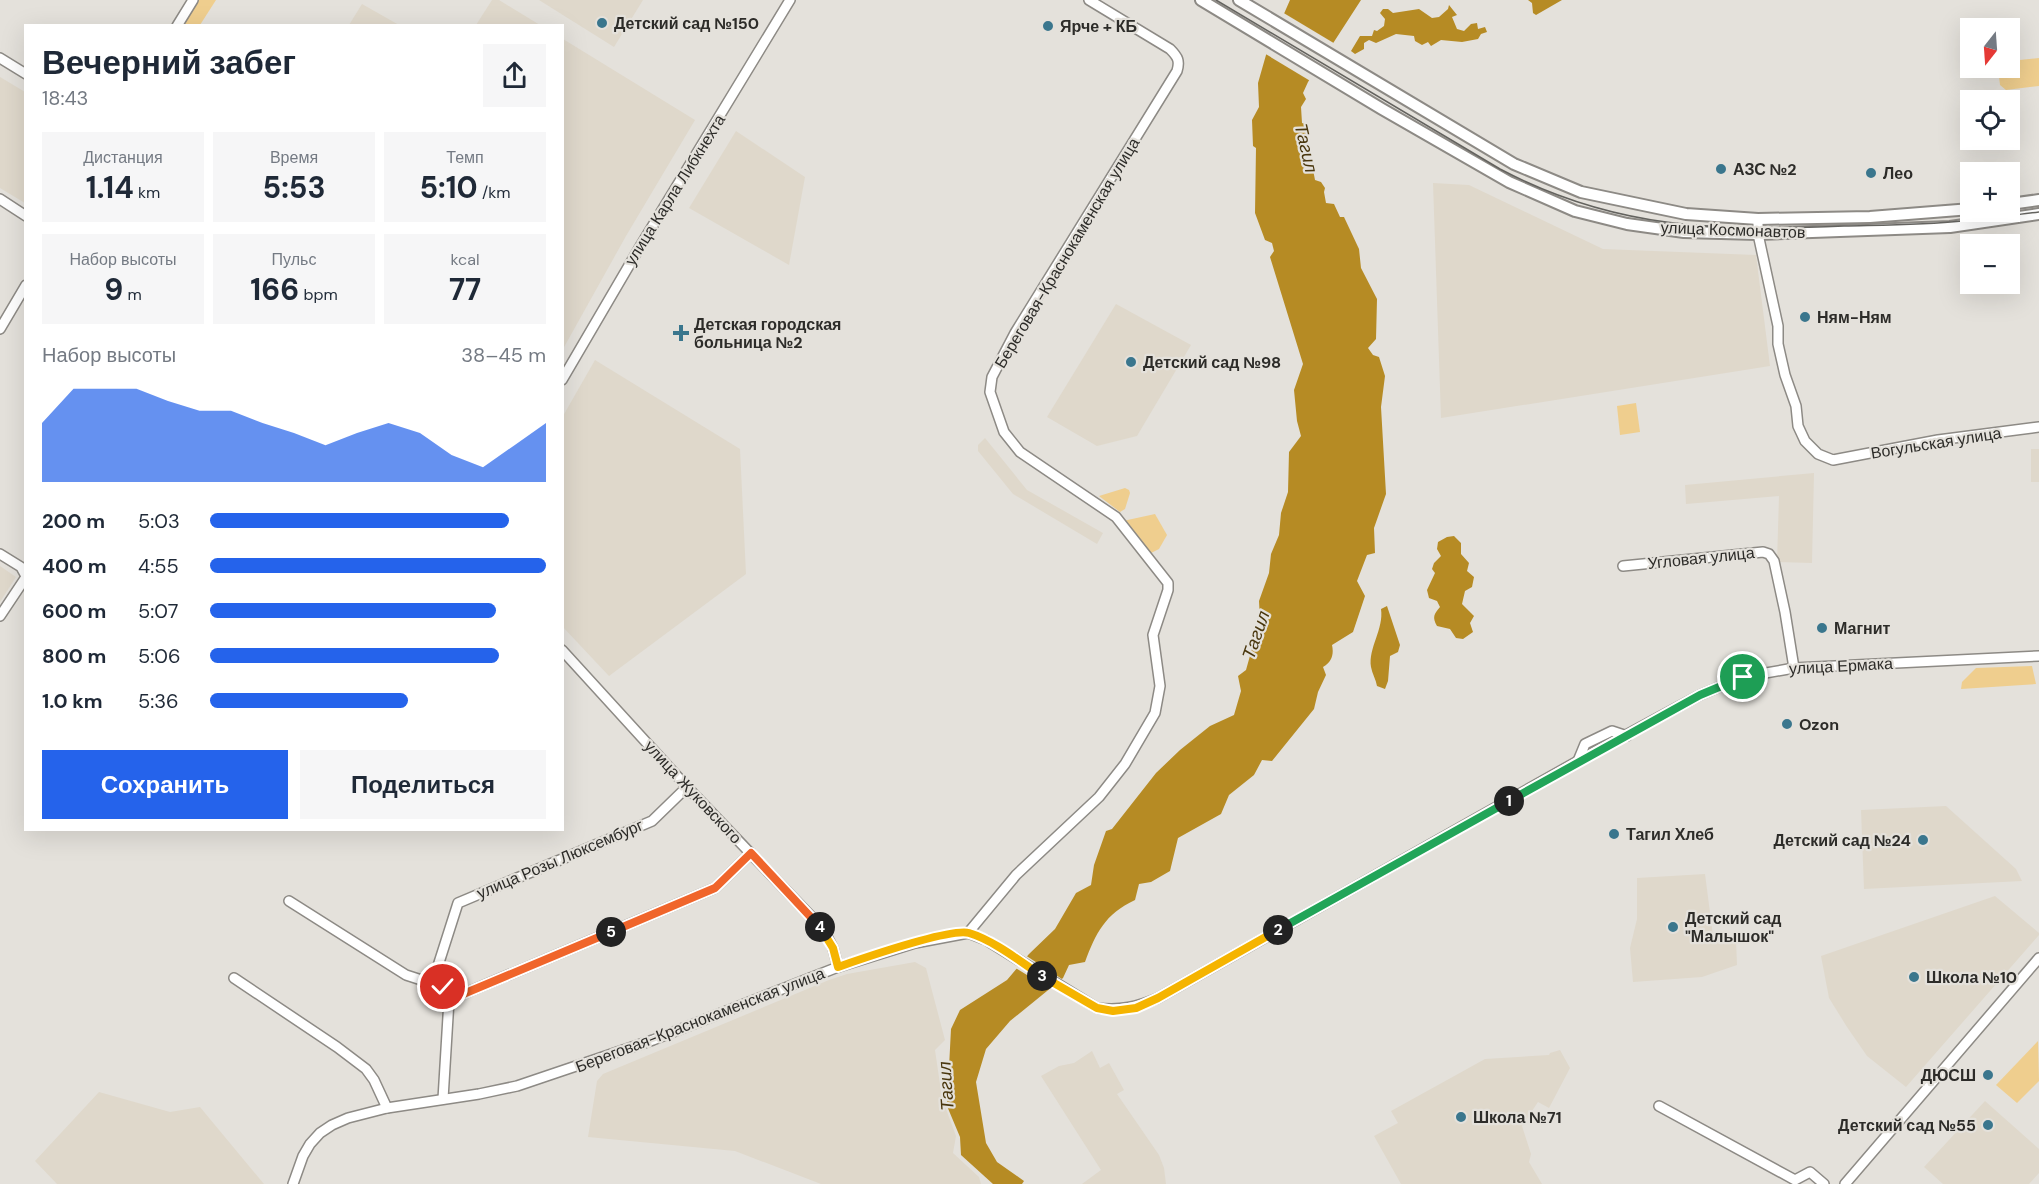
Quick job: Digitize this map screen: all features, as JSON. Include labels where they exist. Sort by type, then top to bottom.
[{"type":"main road","name":"улица Космонавтов","points":[[1201,0],[1509,182],[1575,211],[1627,224],[1684,232],[1758,234],[1950,226],[2039,214]]},
{"type":"main road","name":"улица Космонавтов","points":[[1239,0],[1514,164],[1581,192],[1686,214],[1758,219],[1870,217],[1960,210]]},
{"type":"main road","points":[[2020,203],[2039,200]]},
{"type":"street","points":[[178,24],[193,0]]},
{"type":"street","name":"улица Карла Либкнехта","points":[[564,377],[640,245],[790,0]]},
{"type":"street","name":"Береговая-Краснокаменская улица","points":[[293,1184],[303,1156],[320,1133],[348,1118],[387,1108],[517,1086],[653,1040],[838,967],[915,944],[968,933],[1016,874],[1099,797],[1125,764],[1155,713],[1160,686],[1153,635],[1168,590],[1168,583],[1116,517],[1020,452],[1004,432],[990,392],[992,377],[1015,333],[1177,71],[1179,62],[1170,49],[1090,0]]},
{"type":"street","points":[[0,58],[24,73]]},
{"type":"street","points":[[0,199],[24,215]]},
{"type":"street","points":[[1758,219],[1758,234]]},
{"type":"street","name":"Вогульская улица","points":[[1758,234],[1778,326],[1778,344],[1782,364],[1796,406],[1798,426],[1805,441],[1818,454],[1833,460],[1938,440],[2039,427]]},
{"type":"street","points":[[0,329],[24,288]]},
{"type":"street","name":"Угловая улица","points":[[1623,566],[1763,552],[1769,554],[1773,561],[1785,612],[1794,668]]},
{"type":"street","points":[[0,554],[21,567],[24,573]]},
{"type":"street","points":[[0,616],[24,580]]},
{"type":"street","name":"улица Жуковского","points":[[564,652],[687,787],[823,929],[833,948],[838,967]]},
{"type":"street","name":"улица Ермака","points":[[968,933],[997,947],[1097,1008],[1113,1011],[1136,1008],[1158,998],[1578,761],[1725,684],[1759,673],[1794,668],[2039,656]]},
{"type":"street","name":"улица Розы Люксембург","points":[[443,987],[436,972],[458,903],[652,821],[687,787]]},
{"type":"street","points":[[449,1000],[715,888],[751,853]]},
{"type":"street","points":[[288,901],[406,975],[443,987],[449,1000],[443,1099]]},
{"type":"street","points":[[1845,1184],[2039,958]]},
{"type":"street","points":[[234,978],[360,1064],[374,1080],[387,1108]]},
{"type":"street","points":[[1659,1106],[1795,1180],[1810,1172],[1824,1184]]},
{"type":"shaded area","points":[[198,0],[216,0],[201,24],[184,24]]},
{"type":"shaded area","points":[[492,0],[499,0],[538,24],[477,24]]},
{"type":"shaded area","name":"Детский сад №150","points":[[539,0],[643,0],[614,47]]},
{"type":"shaded area","points":[[362,4],[397,24],[350,24]]},
{"type":"shaded area","points":[[564,40],[695,120],[626,236],[564,347]]},
{"type":"shaded area","points":[[2039,58],[2039,86],[2006,90],[2000,85],[1999,78],[2020,78],[2020,60]]},
{"type":"shaded area","points":[[0,77],[24,91],[24,202],[0,188]]},
{"type":"shaded area","points":[[736,131],[805,177],[789,265],[689,208]]},
{"type":"shaded area","points":[[1433,183],[1469,185],[1603,249],[1756,255],[1770,366],[1441,418]]},
{"type":"shaded area","name":"Детский сад №98","points":[[1116,304],[1191,345],[1137,436],[1097,446],[1047,417]]},
{"type":"shaded area","points":[[595,360],[740,449],[746,574],[609,676],[564,628],[564,414]]},
{"type":"shaded area","points":[[1636,403],[1640,432],[1620,435],[1617,406]]},
{"type":"shaded area","points":[[985,438],[1027,490],[1103,533],[1097,544],[1013,494],[978,451],[978,445]]},
{"type":"shaded area","points":[[2031,449],[2039,449],[2039,482],[2031,482]]},
{"type":"shaded area","points":[[1814,473],[1812,563],[1777,562],[1779,496],[1686,504],[1685,485]]},
{"type":"shaded area","points":[[1125,488],[1130,493],[1125,509],[1120,512],[1099,496]]},
{"type":"shaded area","points":[[1155,514],[1167,535],[1159,549],[1151,553],[1144,550],[1123,521]]},
{"type":"shaded area","points":[[0,566],[16,577],[0,602]]},
{"type":"shaded area","points":[[2032,666],[2036,684],[1961,689],[1962,682],[1976,668]]},
{"type":"shaded area","name":"Детский сад №24","points":[[1946,806],[2016,869],[2022,881],[1864,889],[1861,810]]},
{"type":"shaded area","name":"Детский сад \"Малышок\"","points":[[1705,874],[1713,936],[1733,935],[1736,940],[1737,965],[1702,977],[1633,982],[1630,948],[1637,919],[1637,878]]},
{"type":"shaded area","name":"Школа №10","points":[[1995,896],[2039,935],[1906,1087],[1867,1056],[1847,1027],[1829,998],[1821,956]]},
{"type":"shaded area","points":[[915,962],[926,968],[945,1040],[935,1050],[942,1098],[956,1136],[953,1153],[979,1177],[981,1184],[821,1184],[735,1151],[588,1137],[597,1081],[603,1074],[829,980],[847,974]]},
{"type":"shaded area","points":[[2038,1041],[2039,1081],[2017,1103],[1996,1085]]},
{"type":"shaded area","name":"Школа №71","points":[[1560,1050],[1570,1068],[1549,1108],[1538,1102],[1522,1126],[1531,1154],[1529,1162],[1542,1184],[1401,1184],[1374,1136],[1398,1123],[1391,1111],[1485,1059],[1549,1055]]},
{"type":"shaded area","points":[[1092,1051],[1100,1068],[1109,1063],[1124,1090],[1117,1094],[1159,1155],[1164,1168],[1166,1184],[1082,1184],[1101,1170],[1041,1076],[1059,1066],[1074,1063]]},
{"type":"shaded area","points":[[99,1092],[170,1112],[200,1107],[264,1184],[57,1184],[35,1161]]},
{"type":"shaded area","name":"Детский сад №55","points":[[1985,1101],[2039,1149],[2039,1173],[2029,1184],[1943,1184],[1924,1167]]},
{"type":"water","name":"Тагил","points":[[1290,0],[1361,0],[1303,93],[1306,99],[1301,107],[1302,123],[1308,125],[1308,135],[1301,140],[1301,147],[1305,151],[1309,149],[1315,180],[1321,182],[1325,188],[1326,203],[1334,204],[1340,217],[1344,217],[1359,249],[1361,268],[1377,299],[1376,339],[1368,348],[1373,355],[1379,357],[1385,376],[1381,407],[1386,494],[1374,528],[1375,553],[1367,555],[1357,581],[1365,596],[1353,632],[1332,645],[1332,658],[1323,667],[1326,675],[1318,692],[1314,709],[1272,761],[1262,760],[1254,775],[1229,795],[1221,814],[1178,838],[1170,871],[1151,882],[1139,884],[1135,900],[1116,912],[1103,925],[1085,962],[1069,965],[1063,978],[1010,1021],[986,1049],[976,1082],[986,1143],[997,1162],[1024,1181],[1022,1184],[993,1184],[961,1155],[960,1137],[947,1106],[951,1029],[960,1010],[1007,980],[1055,929],[1076,893],[1091,885],[1094,865],[1106,831],[1112,829],[1156,773],[1210,726],[1234,715],[1241,691],[1238,676],[1246,670],[1260,620],[1259,601],[1269,573],[1271,554],[1279,535],[1281,513],[1288,492],[1289,452],[1301,436],[1294,390],[1303,364],[1270,257],[1274,251],[1272,243],[1265,240],[1255,213],[1256,148],[1253,146],[1252,120],[1259,107],[1258,83],[1266,55]]},
{"type":"water","points":[[1528,0],[1562,0],[1536,15],[1533,13],[1532,3]]},
{"type":"water","points":[[1449,5],[1457,15],[1452,17],[1457,29],[1464,31],[1471,24],[1477,23],[1478,29],[1485,27],[1487,32],[1481,34],[1478,39],[1462,42],[1441,40],[1431,46],[1428,42],[1422,45],[1415,41],[1414,36],[1396,34],[1376,43],[1369,40],[1364,43],[1364,49],[1355,54],[1351,51],[1360,36],[1372,36],[1374,30],[1377,31],[1384,26],[1385,19],[1380,13],[1383,9],[1388,9],[1393,13],[1419,9],[1432,18],[1439,17]]},
{"type":"water","points":[[1454,536],[1461,543],[1461,554],[1469,563],[1467,571],[1474,577],[1472,587],[1465,591],[1462,604],[1474,616],[1470,623],[1473,632],[1463,639],[1456,638],[1450,629],[1437,626],[1434,616],[1440,607],[1437,601],[1429,598],[1427,590],[1435,573],[1432,569],[1434,563],[1441,556],[1437,549],[1438,542]]},
{"type":"water","points":[[1387,606],[1400,645],[1398,652],[1390,656],[1385,689],[1377,686],[1371,660],[1380,624],[1381,609]]},
{"type":"pier","points":[[1282,12],[1337,45],[1312,82],[1264,53]]},
{"type":"pier","points":[[1025,955],[1065,981],[1053,991],[1014,967]]},
{"type":"tram line","points":[[1216,0],[1500,169],[1543,189],[1626,215],[1668,222],[1753,228],[1933,223],[2039,212]]},
{"type":"place","name":"Детский сад №150","points":[[602,23]]},
{"type":"place","name":"Ярче + КБ","points":[[1048,26]]},
{"type":"place","name":"АЗС №2","points":[[1721,169]]},
{"type":"place","name":"Лео","points":[[1871,173]]},
{"type":"place","name":"Ням-Ням","points":[[1805,317]]},
{"type":"place","name":"Детская городская больница №2","points":[[681,333]]},
{"type":"place","name":"Детский сад №98","points":[[1131,362]]},
{"type":"place","name":"Магнит","points":[[1822,628]]},
{"type":"place","name":"Ozon","points":[[1787,724]]},
{"type":"place","name":"Тагил Хлеб","points":[[1614,834]]},
{"type":"place","name":"Детский сад №24","points":[[1923,840]]},
{"type":"place","name":"Детский сад \"Малышок\"","points":[[1673,927]]},
{"type":"place","name":"Школа №10","points":[[1914,977]]},
{"type":"place","name":"ДЮСШ","points":[[1988,1075]]},
{"type":"place","name":"Школа №71","points":[[1461,1117]]},
{"type":"place","name":"Детский сад №55","points":[[1988,1125]]},
{"type":"route","points":[[443,987],[449,1000],[715,888],[751,853],[823,929],[833,948],[838,967],[951,934],[968,933],[986,940],[1097,1008],[1113,1011],[1136,1008],[1158,998],[1578,761],[1700,695],[1743,677]]}]
